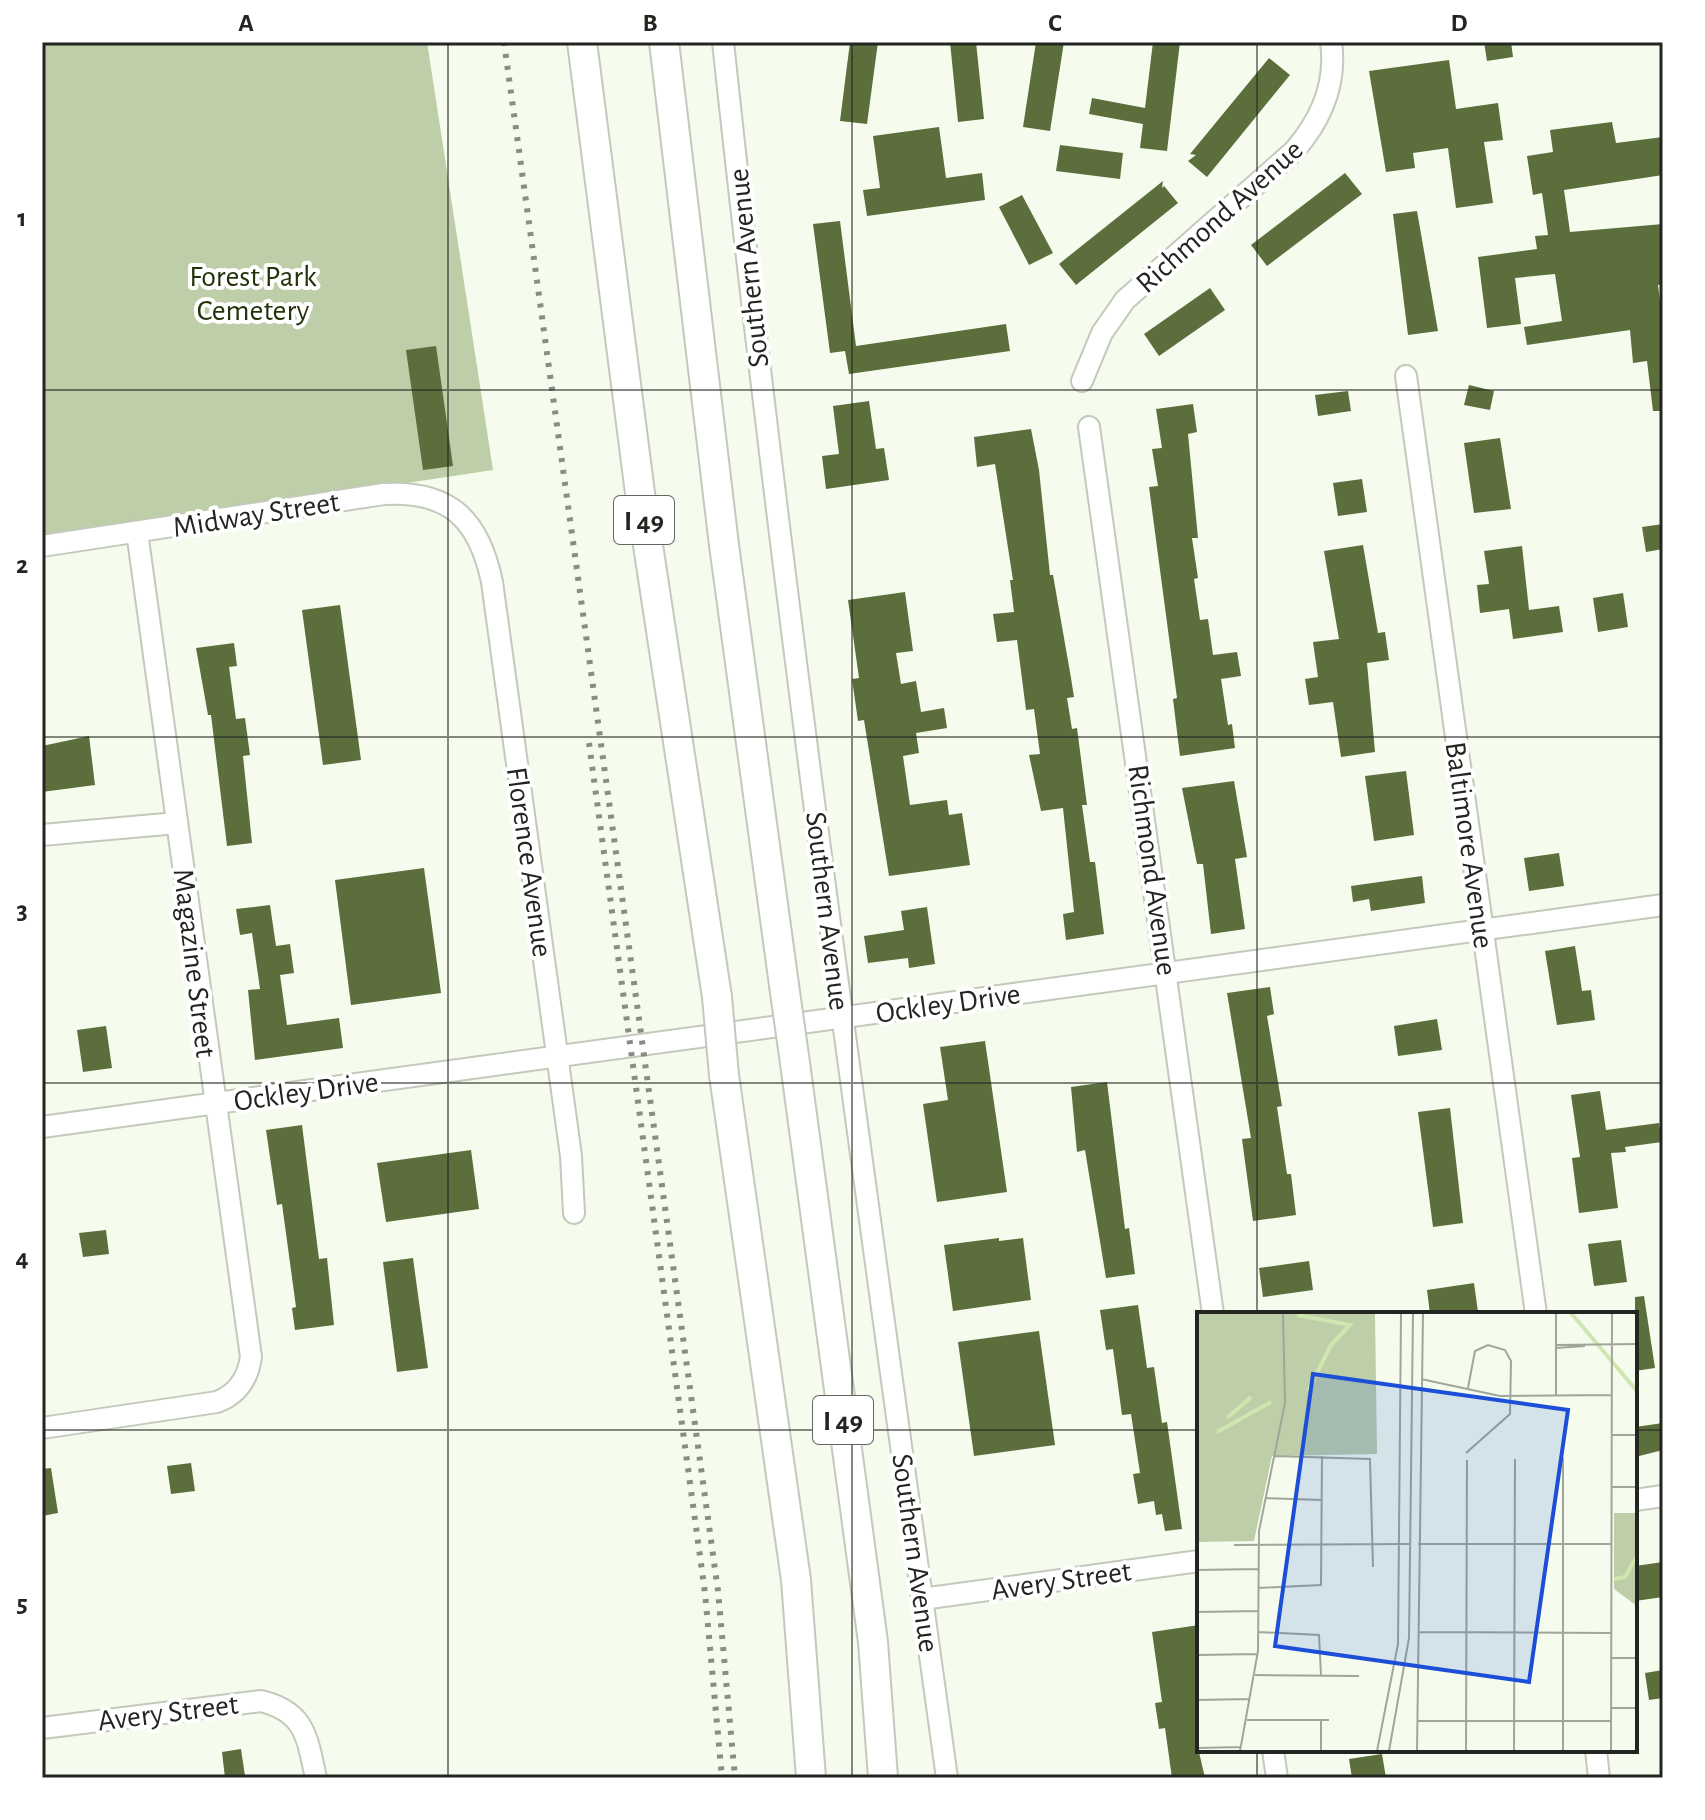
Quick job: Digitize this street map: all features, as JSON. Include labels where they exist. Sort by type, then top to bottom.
[{"type":"highway","name":"I 49","points":[[582,42],[640,493],[717,997],[724,1075],[796,1580],[811,1778]]},
{"type":"highway","name":"I 49","points":[[664,42],[717,487],[871,1627],[883,1778]]},
{"type":"street","name":"Southern Avenue","points":[[723,42],[771,470],[841,1018],[947,1778]]},
{"type":"street","name":"Richmond Avenue","points":[[1082,381],[1102,333],[1125,300],[1294,151],[1310,133],[1324,108],[1331,79],[1331,42]]},
{"type":"street","name":"Baltimore Avenue","points":[[1406,376],[1536,1312]]},
{"type":"street","name":"Richmond Avenue","points":[[1089,427],[1168,974],[1213,1312]]},
{"type":"street","name":"Midway Street","points":[[42,546],[401,493],[428,496],[464,518]]},
{"type":"street","name":"Florence Avenue","points":[[464,518],[479,538],[492,582],[571,1156],[574,1213]]},
{"type":"street","name":"Magazine Street","points":[[42,1428],[226,1399],[246,1377],[251,1357],[213,1104],[137,532]]},
{"type":"street","points":[[42,835],[177,823]]},
{"type":"street","name":"Ockley Drive","points":[[42,1127],[1663,905]]},
{"type":"street","points":[[1637,1500],[1663,1496]]},
{"type":"street","name":"Avery Street","points":[[922,1599],[1197,1561]]},
{"type":"street","name":"Avery Street","points":[[42,1728],[261,1701],[279,1705],[304,1729],[316,1778]]},
{"type":"street","points":[[1273,1752],[1277,1778]]},
{"type":"street","points":[[1596,1752],[1599,1778]]},
{"type":"green space","name":"Forest Park Cemetery","points":[[42,42],[427,42],[493,470],[42,538]]},
{"type":"building","points":[[850,42],[878,42],[867,124],[840,121]]},
{"type":"building","points":[[950,42],[976,42],[984,119],[958,122]]},
{"type":"building","points":[[1036,42],[1064,42],[1050,131],[1023,127]]},
{"type":"building","points":[[1153,42],[1180,42],[1167,151],[1140,148],[1143,124],[1089,114],[1092,98],[1145,108]]},
{"type":"building","points":[[1484,42],[1511,42],[1513,57],[1487,61]]},
{"type":"building","points":[[1269,58],[1290,75],[1207,177],[1188,161],[1196,155],[1190,154]]},
{"type":"building","points":[[1449,60],[1456,109],[1498,103],[1503,140],[1484,142],[1493,203],[1456,208],[1448,148],[1413,153],[1415,168],[1386,172],[1369,71]]},
{"type":"building","points":[[1612,122],[1616,143],[1663,137],[1663,175],[1564,190],[1570,232],[1663,224],[1663,284],[1658,285],[1663,324],[1663,411],[1653,411],[1647,361],[1633,363],[1630,330],[1527,345],[1524,327],[1562,321],[1555,274],[1515,278],[1521,324],[1487,328],[1478,257],[1537,249],[1535,236],[1548,235],[1542,193],[1533,195],[1527,156],[1553,152],[1550,130]]},
{"type":"building","points":[[939,127],[946,178],[982,173],[985,200],[867,216],[863,190],[880,188],[873,136]]},
{"type":"building","points":[[1060,145],[1123,153],[1120,179],[1056,171]]},
{"type":"building","points":[[1345,173],[1362,194],[1267,266],[1251,245]]},
{"type":"building","points":[[1163,181],[1162,188],[1164,186],[1178,203],[1076,285],[1059,264]]},
{"type":"building","points":[[1022,195],[1053,253],[1029,265],[999,207]]},
{"type":"building","points":[[1417,211],[1438,331],[1408,335],[1393,214]]},
{"type":"building","points":[[840,221],[856,346],[1006,324],[1010,351],[849,374],[845,351],[830,353],[813,224]]},
{"type":"building","points":[[1210,288],[1225,310],[1159,356],[1144,334]]},
{"type":"building","points":[[436,346],[453,466],[423,470],[406,350]]},
{"type":"building","points":[[1469,385],[1494,391],[1490,410],[1464,405]]},
{"type":"building","points":[[1348,391],[1351,411],[1318,416],[1315,395]]},
{"type":"building","points":[[869,401],[876,449],[884,448],[889,480],[826,489],[822,456],[839,454],[833,406]]},
{"type":"building","points":[[1193,404],[1197,432],[1188,434],[1198,538],[1192,538],[1198,578],[1194,579],[1200,620],[1208,619],[1213,655],[1237,652],[1241,676],[1221,679],[1235,748],[1180,756],[1173,699],[1177,698],[1149,487],[1158,486],[1152,449],[1162,448],[1156,409]]},
{"type":"building","points":[[1031,429],[1039,470],[1050,575],[1053,575],[1074,697],[1067,698],[1072,729],[1077,728],[1087,805],[1082,805],[1090,862],[1095,862],[1104,934],[1066,940],[1063,914],[1074,912],[1063,808],[1041,811],[1029,755],[1040,754],[1034,709],[1026,710],[1017,640],[997,642],[993,614],[1014,612],[1010,580],[1013,580],[995,464],[977,467],[974,437]]},
{"type":"building","points":[[1500,438],[1511,509],[1474,513],[1464,443]]},
{"type":"building","points":[[1362,479],[1367,512],[1338,516],[1333,483]]},
{"type":"building","points":[[1663,524],[1663,549],[1646,552],[1642,527]]},
{"type":"building","points":[[1363,545],[1378,633],[1385,632],[1389,660],[1367,663],[1375,752],[1341,757],[1333,702],[1309,705],[1305,679],[1318,677],[1313,642],[1339,639],[1324,551]]},
{"type":"building","points":[[1522,546],[1529,610],[1559,606],[1563,632],[1513,639],[1509,609],[1480,613],[1477,585],[1489,584],[1484,551]]},
{"type":"building","points":[[905,592],[913,651],[896,653],[901,684],[916,681],[921,712],[944,708],[947,728],[916,733],[919,753],[903,756],[910,805],[947,800],[949,815],[962,813],[970,865],[889,876],[864,720],[858,721],[852,679],[859,678],[848,600]]},
{"type":"building","points":[[1623,593],[1628,627],[1598,632],[1593,598]]},
{"type":"building","points":[[340,605],[361,760],[323,765],[302,610]]},
{"type":"building","points":[[234,643],[237,666],[229,667],[236,719],[245,718],[250,755],[243,756],[252,843],[227,846],[211,715],[208,715],[196,648]]},
{"type":"building","points":[[89,736],[95,785],[42,792],[42,746]]},
{"type":"building","points":[[1406,771],[1414,835],[1374,841],[1365,776]]},
{"type":"building","points":[[1234,781],[1247,857],[1235,859],[1245,929],[1211,934],[1203,864],[1197,864],[1182,788]]},
{"type":"building","points":[[1559,853],[1564,886],[1529,891],[1524,858]]},
{"type":"building","points":[[424,868],[441,993],[351,1005],[335,880]]},
{"type":"building","points":[[1422,876],[1425,903],[1371,911],[1369,899],[1353,902],[1351,886]]},
{"type":"building","points":[[270,905],[276,946],[290,944],[294,973],[280,975],[287,1025],[339,1018],[343,1048],[255,1060],[248,990],[260,989],[252,933],[240,935],[236,909]]},
{"type":"building","points":[[927,907],[935,964],[909,968],[908,958],[868,963],[864,936],[904,930],[901,911]]},
{"type":"building","points":[[1575,946],[1582,991],[1591,990],[1595,1020],[1557,1025],[1545,951]]},
{"type":"building","points":[[1270,987],[1274,1014],[1267,1016],[1282,1106],[1277,1107],[1296,1215],[1253,1221],[1242,1139],[1251,1138],[1227,993]]},
{"type":"building","points":[[1437,1019],[1442,1050],[1398,1056],[1394,1026]]},
{"type":"building","points":[[106,1026],[112,1068],[83,1072],[77,1030]]},
{"type":"building","points":[[985,1041],[1007,1192],[937,1202],[923,1104],[948,1100],[940,1047]]},
{"type":"building","points":[[1107,1082],[1125,1229],[1129,1228],[1135,1274],[1106,1278],[1085,1150],[1077,1152],[1071,1087]]},
{"type":"building","points":[[1600,1091],[1606,1130],[1659,1123],[1662,1142],[1625,1147],[1626,1152],[1611,1153],[1618,1208],[1579,1213],[1572,1158],[1580,1157],[1571,1095]]},
{"type":"building","points":[[1450,1108],[1463,1223],[1433,1227],[1418,1112]]},
{"type":"building","points":[[302,1125],[319,1259],[327,1258],[334,1325],[295,1330],[292,1308],[296,1307],[282,1204],[277,1205],[266,1130]]},
{"type":"building","points":[[471,1150],[479,1209],[386,1222],[377,1163]]},
{"type":"building","points":[[106,1230],[109,1254],[83,1257],[79,1233]]},
{"type":"building","points":[[999,1238],[999,1241],[1023,1238],[1031,1300],[953,1311],[944,1245]]},
{"type":"building","points":[[1621,1240],[1627,1282],[1594,1286],[1588,1244]]},
{"type":"building","points":[[413,1258],[428,1368],[397,1372],[383,1262]]},
{"type":"building","points":[[1309,1261],[1313,1290],[1263,1297],[1259,1268]]},
{"type":"building","points":[[1474,1283],[1478,1312],[1430,1312],[1427,1290]]},
{"type":"building","points":[[1644,1296],[1655,1368],[1637,1371],[1635,1297]]},
{"type":"building","points":[[1138,1305],[1147,1368],[1154,1367],[1162,1423],[1167,1422],[1182,1529],[1165,1531],[1162,1514],[1156,1515],[1154,1501],[1138,1504],[1133,1474],[1140,1473],[1131,1414],[1122,1415],[1113,1349],[1106,1350],[1100,1310]]},
{"type":"building","points":[[1039,1331],[1055,1445],[974,1456],[958,1342]]},
{"type":"building","points":[[1663,1423],[1663,1450],[1637,1456],[1637,1427]]},
{"type":"building","points":[[191,1463],[195,1491],[171,1494],[167,1466]]},
{"type":"building","points":[[51,1468],[58,1513],[42,1516],[42,1469]]},
{"type":"building","points":[[1663,1562],[1663,1597],[1637,1601],[1637,1566]]},
{"type":"building","points":[[1197,1625],[1197,1752],[1205,1778],[1172,1778],[1165,1728],[1159,1729],[1155,1703],[1162,1702],[1152,1632]]},
{"type":"building","points":[[1663,1670],[1663,1698],[1649,1700],[1645,1673]]},
{"type":"building","points":[[241,1749],[245,1776],[225,1778],[222,1752]]},
{"type":"building","points":[[1382,1754],[1386,1778],[1352,1778],[1349,1759]]},
{"type":"railway","points":[[504,42],[718,1591],[735,1778]]},
{"type":"railway","points":[[589,743],[705,1593],[722,1778]]}]
